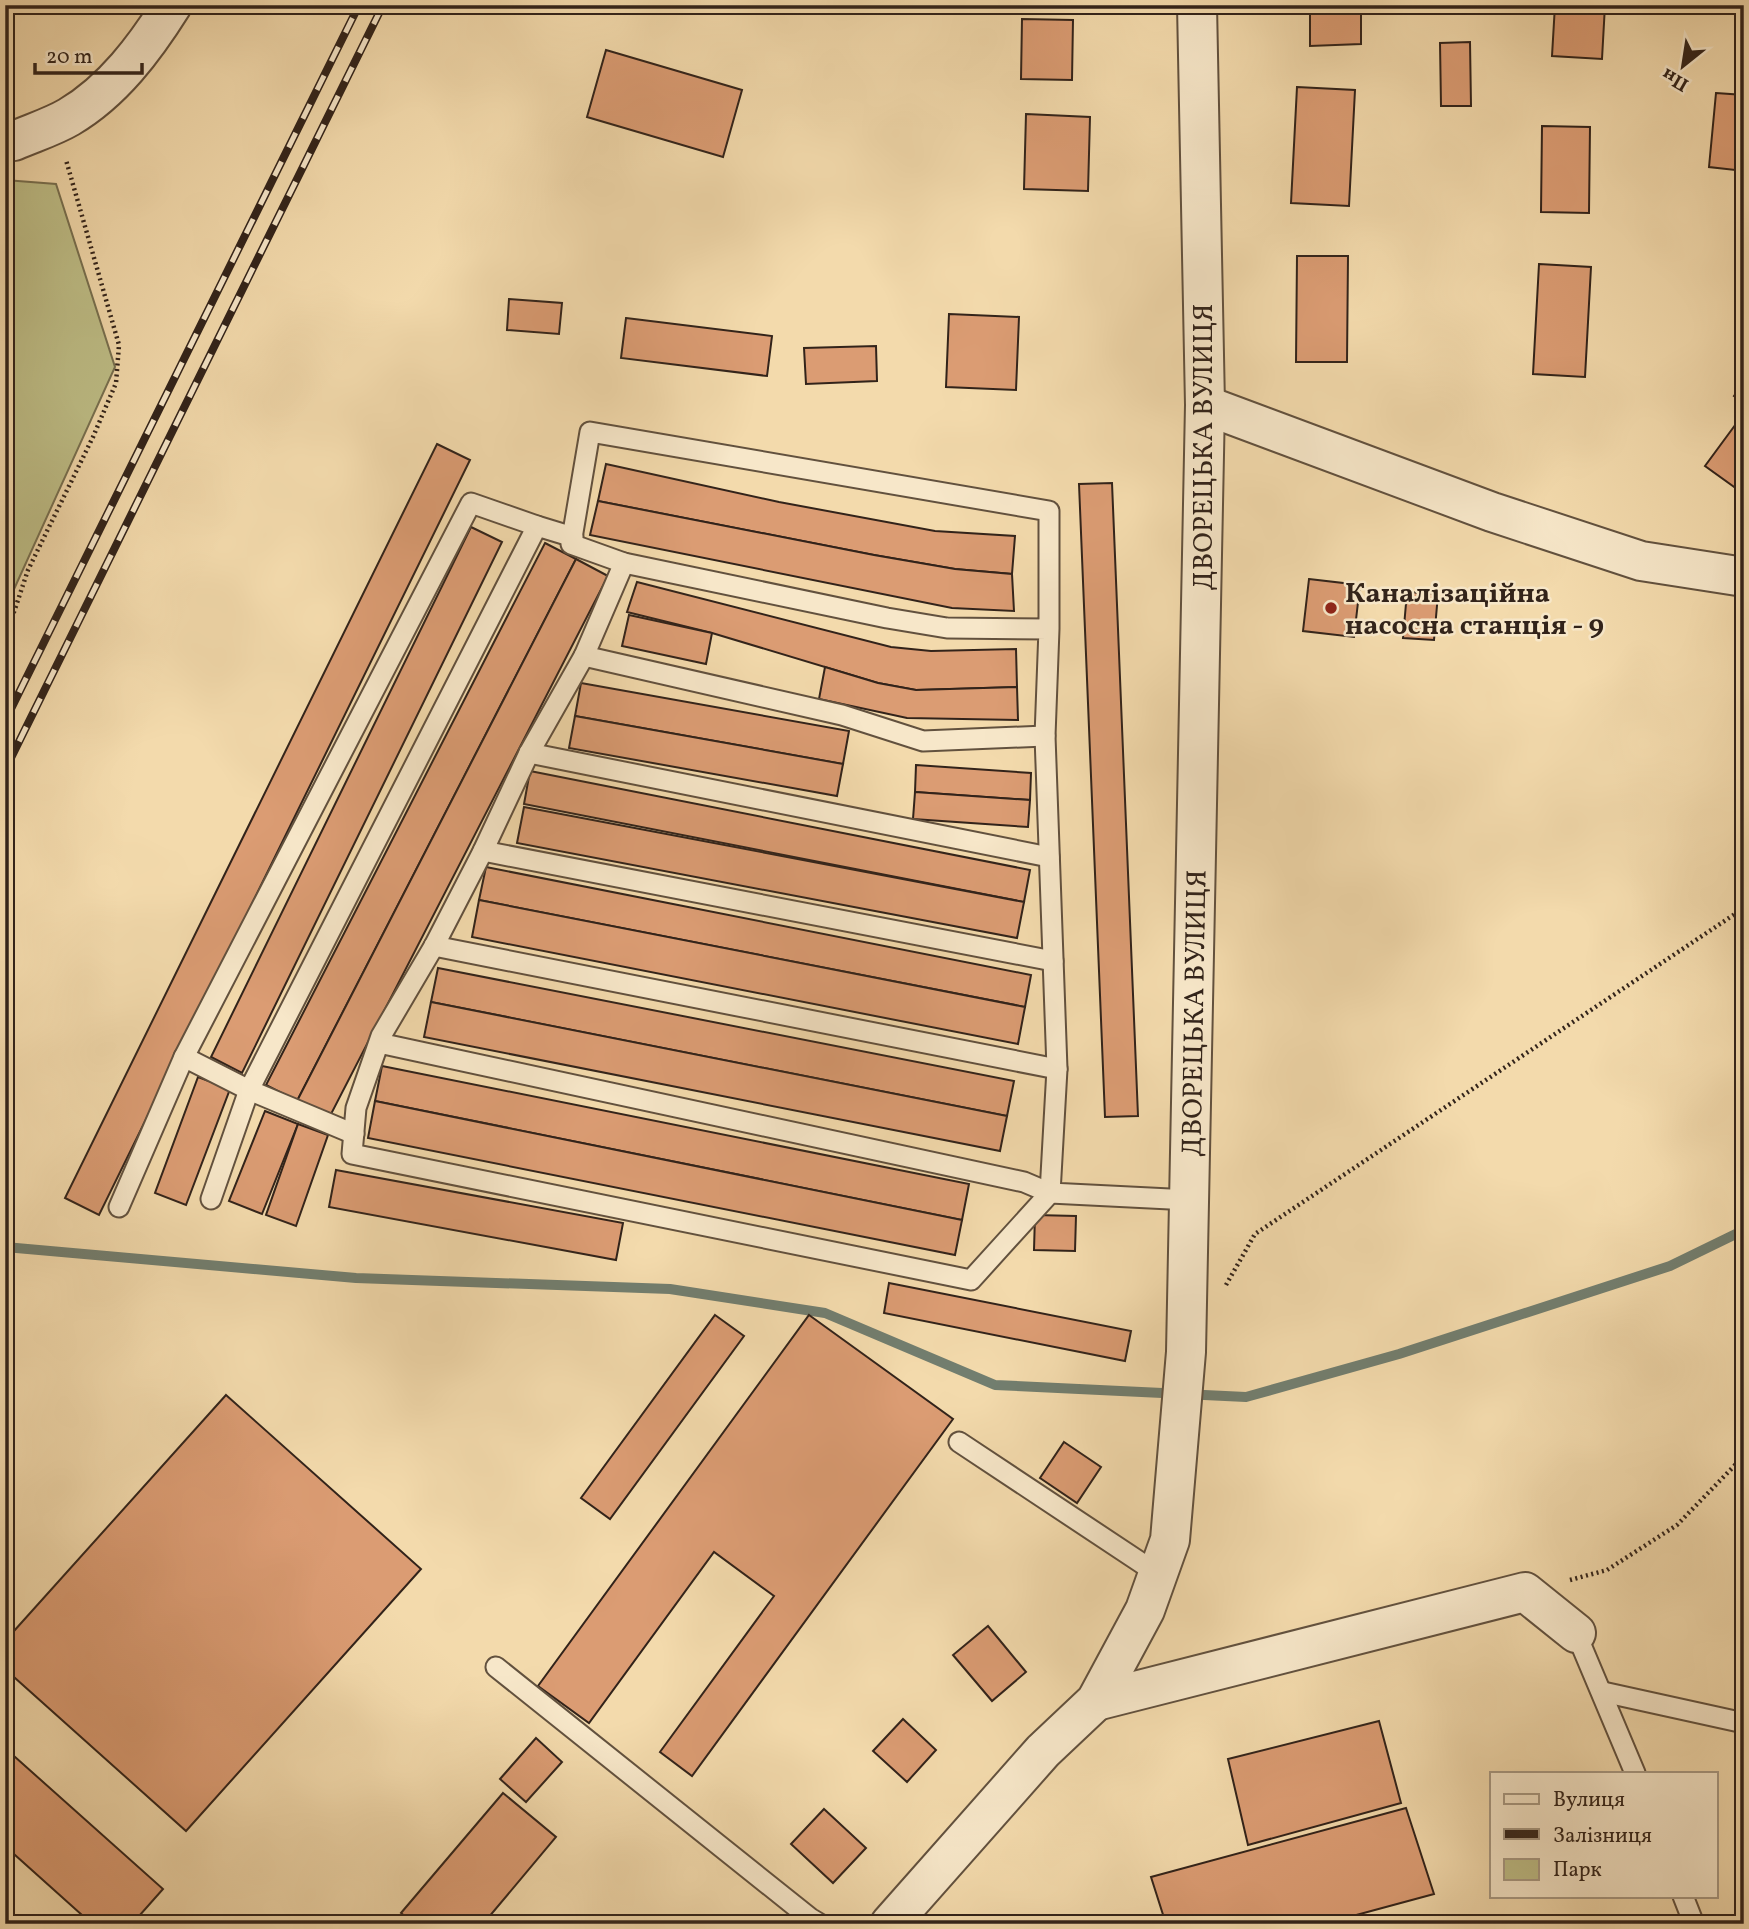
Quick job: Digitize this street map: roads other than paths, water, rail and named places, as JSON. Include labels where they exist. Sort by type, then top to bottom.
[{"type":"street","points":[[5,142],[14,141],[69,117],[117,80],[153,35],[172,5]]},
{"type":"street","name":"ДВОРЕЦЬКА ВУЛИЦЯ","points":[[890,1924],[1043,1751],[1096,1701],[1145,1610],[1170,1540],[1186,1352],[1205,405],[1197,5]]},
{"type":"street","points":[[1205,405],[1492,512],[1641,561],[1744,577]]},
{"type":"street","points":[[1096,1701],[1525,1592],[1576,1633]]},
{"type":"lane","points":[[624,563],[583,656],[529,753],[434,946],[379,1043],[356,1108],[352,1154],[971,1280],[1050,1193],[1058,1069],[1045,736],[1049,629],[1049,511],[590,432],[571,544],[624,563],[887,618],[947,628],[1049,629]]},
{"type":"lane","points":[[119,1208],[184,1057],[471,503],[573,537]]},
{"type":"lane","points":[[211,1199],[249,1090],[537,526]]},
{"type":"lane","points":[[583,656],[842,715],[923,741],[1045,736]]},
{"type":"lane","points":[[529,753],[1049,857]]},
{"type":"lane","points":[[483,851],[1053,961]]},
{"type":"lane","points":[[434,946],[1058,1069]]},
{"type":"lane","points":[[379,1043],[1024,1182],[1050,1193],[1190,1200]]},
{"type":"lane","points":[[184,1057],[249,1090],[354,1134]]},
{"type":"lane","points":[[959,1442],[1158,1574]]},
{"type":"lane","points":[[1576,1633],[1635,1772]]},
{"type":"lane","points":[[496,1667],[820,1924]]},
{"type":"lane","points":[[1603,1692],[1744,1723]]},
{"type":"lane","points":[[1684,1898],[1694,1924]]},
{"type":"waterway","points":[[5,1247],[356,1278],[670,1289],[825,1313],[995,1385],[1246,1397],[1399,1354],[1670,1266],[1744,1230]]},
{"type":"railway","points":[[5,721],[359,5]]},
{"type":"railway","points":[[5,770],[383,5]]},
{"type":"place","name":"Каналізаційна насосна станція - 9","points":[[1331,608]]}]
